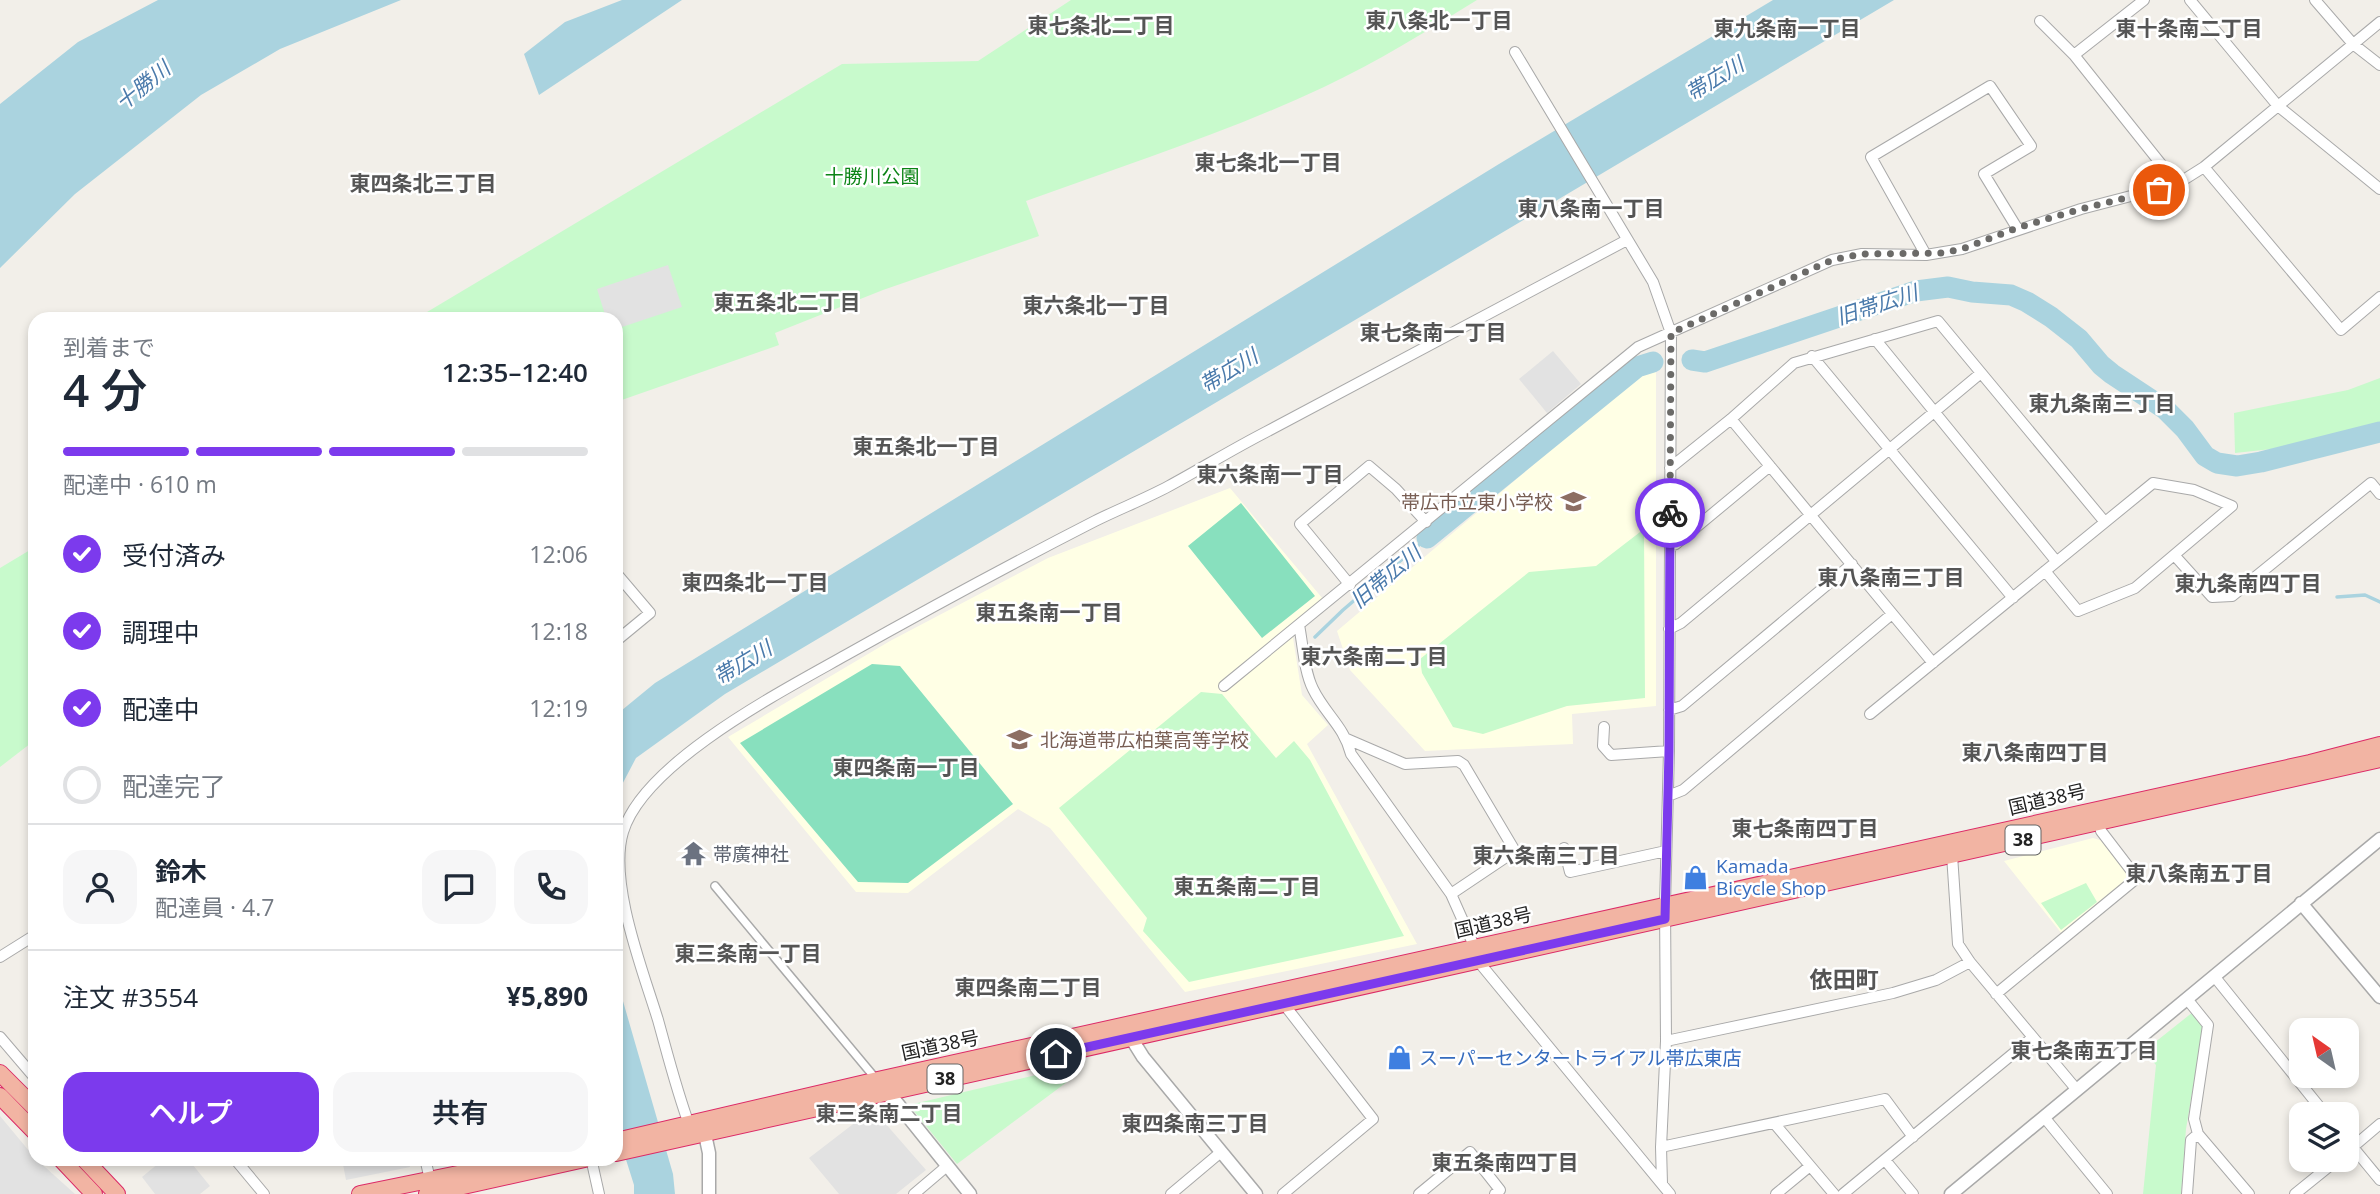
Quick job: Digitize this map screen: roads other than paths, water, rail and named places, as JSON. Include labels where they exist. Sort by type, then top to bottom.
[{"type":"highway","name":"国道38号","points":[[623,1140],[697,1129],[1665,912],[2380,746]]},
{"type":"highway","name":"国道38号","points":[[1665,912],[1952,855],[2380,759]]},
{"type":"highway","name":"国道38号","points":[[1128,1032],[1283,1003],[1476,954]]},
{"type":"highway","points":[[0,1073],[28,1101]]},
{"type":"highway","points":[[0,1096],[28,1125]]},
{"type":"highway","name":"国道38号","points":[[623,1151],[664,1136]]},
{"type":"highway","points":[[68,1166],[94,1194]]},
{"type":"highway","points":[[91,1166],[117,1194]]},
{"type":"highway","points":[[428,1187],[506,1166]]},
{"type":"highway","points":[[360,1194],[428,1187],[545,1166]]},
{"type":"street","points":[[2074,55],[2144,0]]},
{"type":"street","points":[[2190,0],[2278,106],[2380,188]]},
{"type":"street","points":[[2315,0],[2353,44],[2380,65]]},
{"type":"street","points":[[2040,21],[2074,55],[2176,184]]},
{"type":"street","points":[[1224,686],[1638,347],[1832,260],[1862,254],[1926,255],[1962,249],[2017,228],[2176,184],[2204,167],[2380,22]]},
{"type":"street","points":[[1515,52],[1653,282],[1671,333],[1666,1041],[1662,1184]]},
{"type":"street","points":[[1926,255],[1871,157],[1990,86],[2031,146],[1984,174],[2017,228]]},
{"type":"street","points":[[2204,167],[2340,330],[2380,297]]},
{"type":"street","points":[[623,832],[643,795],[666,773],[711,736],[810,675],[1031,555],[1164,489],[1626,237]]},
{"type":"street","points":[[1670,468],[1794,363],[1938,321],[2104,521]]},
{"type":"street","points":[[1875,339],[2056,561]]},
{"type":"street","points":[[1812,356],[2013,598]]},
{"type":"street","points":[[1669,629],[1681,623],[1981,373]]},
{"type":"street","points":[[1731,419],[1933,663]]},
{"type":"street","points":[[1350,585],[1300,524],[1369,466],[1396,489],[1426,522]]},
{"type":"street","points":[[1670,546],[1676,544],[1770,466]]},
{"type":"street","points":[[1870,714],[2104,521],[2153,483],[2194,490],[2232,506],[2135,588],[2078,611],[2045,571]]},
{"type":"street","points":[[2175,556],[2212,597],[2232,596],[2371,483],[2380,494]]},
{"type":"street","points":[[1669,710],[1682,706],[1852,564]]},
{"type":"street","points":[[623,581],[650,613],[623,635]]},
{"type":"street","points":[[1668,796],[1683,790],[1892,614]]},
{"type":"street","points":[[1300,625],[1311,685],[1347,739],[1352,754],[1451,894],[1476,954],[1670,1194]]},
{"type":"street","points":[[1604,727],[1603,746],[1611,755],[1669,751]]},
{"type":"street","points":[[1347,739],[1405,764],[1458,761],[1464,765],[1515,851],[1451,894]]},
{"type":"street","points":[[1996,993],[2137,878],[2101,831],[2099,822]]},
{"type":"street","points":[[1959,1191],[2043,1117],[2380,839]]},
{"type":"street","points":[[1564,848],[1570,872],[1666,851]]},
{"type":"street","points":[[1952,855],[1958,944],[2077,1090]]},
{"type":"street","points":[[715,886],[970,1194]]},
{"type":"street","points":[[623,891],[635,954],[697,1129],[709,1153],[709,1194]]},
{"type":"street","points":[[2301,904],[2380,997]]},
{"type":"street","points":[[0,957],[28,939]]},
{"type":"street","points":[[1666,1041],[1893,993],[1936,980],[1970,962]]},
{"type":"street","points":[[2214,976],[2316,1102]]},
{"type":"street","points":[[2187,999],[2208,1025],[2194,1119],[2198,1134],[2249,1194]]},
{"type":"street","points":[[1283,1003],[1373,1119],[1283,1194]]},
{"type":"street","points":[[1128,1032],[1256,1194]]},
{"type":"street","points":[[0,1037],[28,1070]]},
{"type":"street","points":[[1843,1194],[2032,1038]]},
{"type":"street","points":[[1661,1147],[1885,1099],[1913,1137]]},
{"type":"street","points":[[2043,1117],[2107,1194]]},
{"type":"street","points":[[1774,1123],[1834,1194]]},
{"type":"street","points":[[2359,1139],[2380,1124]]},
{"type":"street","points":[[2187,1194],[2192,1140],[2198,1134]]},
{"type":"street","points":[[1171,1194],[1221,1152]]},
{"type":"street","points":[[1419,1194],[1470,1153],[1500,1190],[1495,1194]]},
{"type":"street","points":[[2359,1157],[2380,1180]]},
{"type":"street","points":[[1885,1160],[1913,1194]]},
{"type":"street","points":[[241,1166],[264,1194]]},
{"type":"street","points":[[426,1166],[428,1187]]},
{"type":"street","points":[[592,1166],[598,1194]]},
{"type":"street","points":[[914,1194],[947,1166]]},
{"type":"street","points":[[1776,1194],[1810,1166]]},
{"type":"street","points":[[2295,1194],[2322,1172]]},
{"type":"water","name":"十勝川","points":[[158,0],[401,0],[280,49],[201,95],[75,194],[0,268],[0,104],[78,42]]},
{"type":"water","points":[[622,0],[682,0],[539,95],[524,54],[565,22]]},
{"type":"water","name":"帯広川","points":[[1773,0],[1894,0],[725,694],[636,758],[623,783],[623,709],[655,683],[1499,164]]},
{"type":"water","points":[[623,1001],[673,1174],[675,1194],[634,1194],[634,1185],[623,1150]]},
{"type":"waterway","name":"旧帯広川","points":[[1692,360],[1705,362],[1916,291],[1948,287],[2011,295],[2051,317],[2079,339],[2112,374],[2165,409],[2185,429],[2205,456],[2217,463],[2237,466],[2261,462],[2380,432]]},
{"type":"waterway","name":"旧帯広川","points":[[1427,538],[1637,367],[1653,362]]},
{"type":"waterway","name":"旧帯広川","points":[[1315,637],[1427,538]]},
{"type":"waterway","points":[[2337,597],[2365,595],[2380,602]]},
{"type":"place","name":"帯広市立東小学校","points":[[1573,502]]},
{"type":"place","name":"北海道帯広柏葉高等学校","points":[[1020,740]]},
{"type":"place","name":"帯廣神社","points":[[693,854]]},
{"type":"place","name":"Kamada Bicycle Shop","points":[[1696,877]]},
{"type":"place","name":"スーパーセンタートライアル帯広東店","points":[[1399,1058]]},
{"type":"district","name":"東八条北一丁目","points":[[1439,21]]},
{"type":"district","name":"東七条北二丁目","points":[[1101,26]]},
{"type":"district","name":"東九条南一丁目","points":[[1787,29]]},
{"type":"district","name":"東十条南二丁目","points":[[2189,29]]},
{"type":"district","name":"東七条北一丁目","points":[[1268,163]]},
{"type":"district","name":"東四条北三丁目","points":[[423,184]]},
{"type":"district","name":"東八条南一丁目","points":[[1591,209]]},
{"type":"district","name":"東五条北二丁目","points":[[787,303]]},
{"type":"district","name":"東六条北一丁目","points":[[1096,306]]},
{"type":"district","name":"東七条南一丁目","points":[[1433,333]]},
{"type":"district","name":"東九条南三丁目","points":[[2102,404]]},
{"type":"district","name":"東五条北一丁目","points":[[926,447]]},
{"type":"district","name":"東六条南一丁目","points":[[1270,475]]},
{"type":"district","name":"東八条南三丁目","points":[[1891,578]]},
{"type":"district","name":"東四条北一丁目","points":[[755,583]]},
{"type":"district","name":"東九条南四丁目","points":[[2248,584]]},
{"type":"district","name":"東五条南一丁目","points":[[1049,613]]},
{"type":"district","name":"東六条南二丁目","points":[[1374,657]]},
{"type":"district","name":"東八条南四丁目","points":[[2035,753]]},
{"type":"district","name":"東四条南一丁目","points":[[906,768]]},
{"type":"district","name":"東七条南四丁目","points":[[1805,829]]},
{"type":"district","name":"東六条南三丁目","points":[[1546,856]]},
{"type":"district","name":"東八条南五丁目","points":[[2199,874]]},
{"type":"district","name":"東五条南二丁目","points":[[1247,887]]},
{"type":"district","name":"東三条南一丁目","points":[[748,954]]},
{"type":"district","name":"依田町","points":[[1844,980]]},
{"type":"district","name":"東四条南二丁目","points":[[1028,988]]},
{"type":"district","name":"東七条南五丁目","points":[[2084,1051]]},
{"type":"district","name":"東三条南二丁目","points":[[889,1114]]},
{"type":"district","name":"東四条南三丁目","points":[[1195,1124]]},
{"type":"district","name":"東五条南四丁目","points":[[1505,1163]]},
{"type":"park label","name":"十勝川公園","points":[[872,176]]}]
